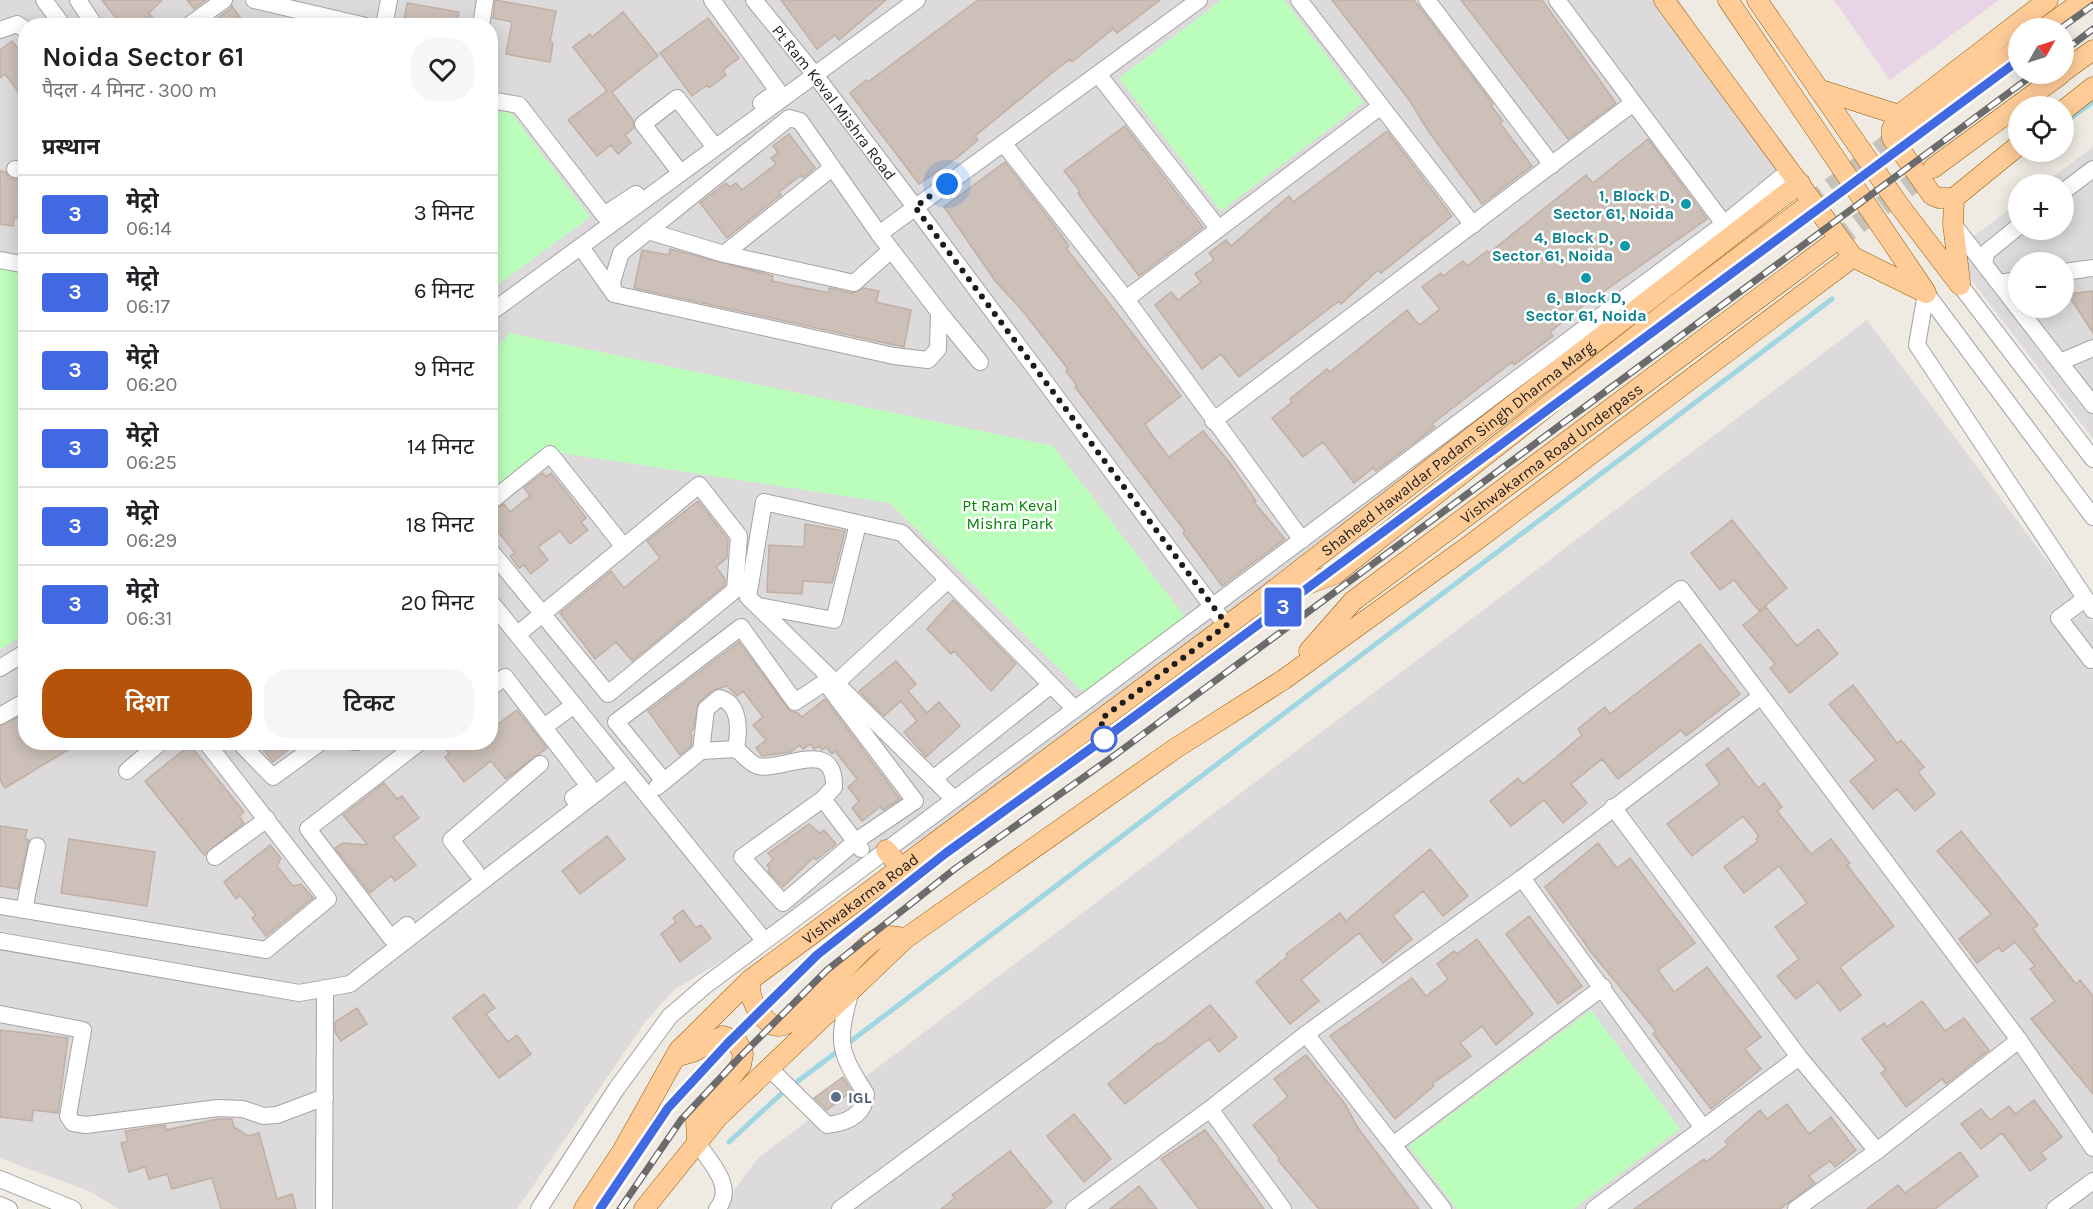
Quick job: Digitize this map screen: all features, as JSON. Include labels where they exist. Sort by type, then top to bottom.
[{"type":"main road","points":[[1664,0],[1796,176],[1853,257],[1926,293]]},
{"type":"main road","points":[[1728,0],[1926,293]]},
{"type":"main road","points":[[1757,0],[1899,205],[1960,285]]},
{"type":"main road","points":[[1902,123],[2048,0]]},
{"type":"main road","points":[[2059,18],[2084,0]]},
{"type":"main road","points":[[2074,63],[2093,50]]},
{"type":"main road","points":[[2008,55],[1892,129],[1892,138],[1932,195],[1939,198],[1953,198],[2008,154]]},
{"type":"main road","points":[[1933,168],[2046,84]]},
{"type":"main road","points":[[2074,102],[2093,87]]},
{"type":"main road","points":[[1818,89],[1902,123]]},
{"type":"main road","points":[[1815,130],[1836,114]]},
{"type":"main road","name":"Shaheed Hawaldar Padam Singh Dharma Marg","points":[[1256,604],[1796,176]]},
{"type":"main road","points":[[1953,198],[1953,224],[1960,285]]},
{"type":"main road","points":[[1256,604],[1335,574],[1665,313],[1807,206]]},
{"type":"main road","name":"Vishwakarma Road Underpass","points":[[1283,680],[1353,601],[1834,242]]},
{"type":"main road","points":[[644,1209],[718,1117],[906,938],[1166,754],[1283,680],[1470,545],[1853,257]]},
{"type":"main road","name":"Vishwakarma Road","points":[[584,1209],[623,1150],[676,1056],[750,980],[1256,604]]},
{"type":"main road","points":[[886,850],[901,868]]},
{"type":"main road","points":[[750,980],[749,989],[759,1012],[770,1024],[780,1027],[799,1017],[856,956],[875,940],[884,935],[906,938]]},
{"type":"main road","points":[[676,1056],[685,1056],[723,1036],[737,1041],[743,1054],[741,1065],[696,1120],[697,1143]]},
{"type":"street","points":[[44,0],[57,18]]},
{"type":"street","points":[[78,0],[89,18]]},
{"type":"street","points":[[199,18],[224,0]]},
{"type":"street","points":[[254,0],[306,6],[342,18]]},
{"type":"street","points":[[385,18],[388,0]]},
{"type":"street","points":[[481,18],[484,0]]},
{"type":"street","points":[[498,101],[519,105],[604,215],[676,167],[696,158],[711,142],[778,91],[712,0]]},
{"type":"street","name":"Pt Ram Keval Mishra Road","points":[[754,0],[815,75],[919,212],[1227,625]]},
{"type":"street","points":[[498,307],[581,247],[696,158],[815,75],[916,0]]},
{"type":"street","points":[[879,234],[919,212],[1004,144],[1199,0]]},
{"type":"street","points":[[1299,0],[1473,225]]},
{"type":"street","points":[[1427,0],[1552,165]]},
{"type":"street","points":[[1557,0],[1724,224]]},
{"type":"street","points":[[0,30],[18,25]]},
{"type":"street","points":[[1098,74],[1218,228]]},
{"type":"street","points":[[676,167],[643,124],[677,98],[711,142]]},
{"type":"street","points":[[1213,421],[1633,103]]},
{"type":"street","points":[[1126,299],[1381,106]]},
{"type":"street","points":[[614,294],[612,282],[621,253],[789,118],[800,122],[879,234],[980,362]]},
{"type":"street","points":[[1004,144],[1126,299],[1302,540]]},
{"type":"street","points":[[724,254],[832,168]]},
{"type":"street","points":[[2074,183],[2093,169]]},
{"type":"street","points":[[933,779],[1213,606],[1724,224],[1796,176]]},
{"type":"street","points":[[1953,224],[2093,405]]},
{"type":"street","points":[[648,231],[724,254],[854,283],[891,250]]},
{"type":"street","points":[[1984,263],[1987,252],[2008,235]]},
{"type":"street","points":[[581,247],[614,294],[894,356],[928,360],[938,349],[939,312]]},
{"type":"street","points":[[0,261],[18,264]]},
{"type":"street","points":[[2074,271],[2093,268]]},
{"type":"street","points":[[1999,283],[2008,282]]},
{"type":"street","points":[[1960,285],[2093,459]]},
{"type":"street","points":[[1926,293],[2093,517]]},
{"type":"street","points":[[1926,293],[1917,345],[2089,604],[2059,618],[2091,660],[2093,659]]},
{"type":"street","points":[[2060,362],[2093,348]]},
{"type":"street","points":[[498,496],[550,454],[624,547]]},
{"type":"street","points":[[498,559],[544,613],[608,694],[735,590],[739,536],[699,485],[544,613],[518,634]]},
{"type":"street","points":[[954,799],[748,597],[764,502],[902,533],[1063,697]]},
{"type":"street","points":[[758,606],[834,620],[858,524]]},
{"type":"street","points":[[836,683],[948,580]]},
{"type":"street","points":[[840,1209],[1681,589],[2019,1040],[2093,1148]]},
{"type":"street","points":[[498,610],[764,939]]},
{"type":"street","points":[[647,795],[701,751],[736,749],[755,766],[772,768],[808,758],[823,762],[834,776],[834,787],[823,799],[742,857],[783,903],[856,841],[915,801],[825,682],[795,702],[741,627],[616,722],[664,781]]},
{"type":"street","points":[[0,668],[18,657]]},
{"type":"street","points":[[410,750],[308,829],[391,938],[588,786],[505,677],[498,682]]},
{"type":"street","points":[[539,1209],[617,1088],[670,1016],[764,939],[954,799],[1063,697]]},
{"type":"street","points":[[1074,1209],[1210,1109],[1306,1034],[1522,878],[1760,697]]},
{"type":"street","points":[[701,751],[706,709],[719,698],[728,703],[735,712],[739,730],[736,749]]},
{"type":"street","points":[[544,727],[574,705]]},
{"type":"street","points":[[0,716],[18,706]]},
{"type":"street","points":[[127,771],[152,750]]},
{"type":"street","points":[[0,906],[266,950],[328,899],[212,750]]},
{"type":"street","points":[[247,750],[273,777],[310,750]]},
{"type":"street","points":[[476,872],[451,840],[540,764]]},
{"type":"street","points":[[0,941],[299,993],[350,984],[626,770]]},
{"type":"street","points":[[823,799],[856,841],[869,862]]},
{"type":"street","points":[[1613,807],[1799,1057],[1877,1151]]},
{"type":"street","points":[[215,857],[267,819]]},
{"type":"street","points":[[24,910],[37,846]]},
{"type":"street","points":[[1522,878],[1604,987],[1703,1128]]},
{"type":"street","points":[[1393,1145],[1604,987]]},
{"type":"street","points":[[324,1209],[325,988]]},
{"type":"street","points":[[769,1068],[827,1125],[843,1124],[853,1118],[862,1109],[867,1094],[842,1047],[843,1022],[851,990]]},
{"type":"street","points":[[0,1014],[83,1030],[68,1116],[74,1123],[86,1125],[218,1108],[243,1109],[263,1116],[277,1115],[325,1097]]},
{"type":"street","points":[[1306,1034],[1443,1209]]},
{"type":"street","points":[[1796,1209],[1877,1151],[2019,1040]]},
{"type":"street","points":[[1594,1209],[1799,1057]]},
{"type":"street","points":[[1210,1109],[1283,1209]]},
{"type":"street","points":[[697,1143],[724,1185],[724,1199],[717,1209]]},
{"type":"street","points":[[0,1179],[73,1209]]},
{"type":"street","points":[[2055,1209],[2093,1181]]},
{"type":"street","points":[[0,1205],[9,1209]]},
{"type":"shaded area","points":[[0,0],[1679,0],[1772,142],[1777,179],[1412,478],[940,828],[674,990],[645,1022],[517,1209],[119,1209],[89,1191],[0,1158]]},
{"type":"shaded area","points":[[1834,0],[1999,0],[1890,80]]},
{"type":"shaded area","points":[[2093,147],[2093,439],[1951,253],[2008,210],[2008,240],[2074,240],[2074,174],[2057,174]]},
{"type":"shaded area","points":[[1867,320],[2093,622],[2093,1209],[720,1209],[758,1158]]},
{"type":"green space","points":[[1222,0],[1284,0],[1363,103],[1221,211],[1119,78]]},
{"type":"green space","points":[[498,111],[511,113],[590,217],[498,285]]},
{"type":"green space","points":[[0,267],[18,270],[18,638],[0,650]]},
{"type":"green space","name":"Pt Ram Keval Mishra Park","points":[[509,333],[1053,446],[1185,617],[1084,693],[890,503],[542,450],[498,484],[498,346]]},
{"type":"green space","points":[[1591,1010],[1680,1129],[1573,1209],[1457,1209],[1409,1146]]},
{"type":"building","points":[[102,0],[162,0],[149,13],[153,18],[116,18]]},
{"type":"building","points":[[187,0],[206,0],[194,9]]},
{"type":"building","points":[[495,0],[556,11],[550,42],[553,43],[550,62],[506,54],[512,22],[493,18]]},
{"type":"building","points":[[781,0],[886,0],[839,40],[835,35],[817,49]]},
{"type":"building","points":[[978,0],[1160,0],[1117,33],[1113,29],[1072,62],[1070,59],[975,136],[978,140],[958,157],[919,184],[850,93]]},
{"type":"building","points":[[1332,0],[1414,0],[1493,104],[1491,106],[1503,121],[1500,123],[1532,166],[1482,204],[1429,132],[1410,101]]},
{"type":"building","points":[[1461,0],[1542,0],[1616,103],[1568,139]]},
{"type":"building","points":[[407,3],[459,12],[458,18],[404,18]]},
{"type":"building","points":[[232,6],[240,18],[218,18]]},
{"type":"building","points":[[623,12],[658,56],[612,92],[633,120],[634,128],[625,135],[631,143],[618,154],[611,145],[597,156],[568,120],[607,91],[573,47],[590,34],[592,37]]},
{"type":"building","points":[[708,18],[739,58],[723,70],[726,75],[709,88],[707,85],[692,96],[660,53]]},
{"type":"building","points":[[12,41],[18,49],[18,91],[5,74],[0,78],[0,50]]},
{"type":"building","points":[[1125,126],[1203,227],[1139,276],[1090,211],[1078,193],[1080,191],[1064,171]]},
{"type":"building","points":[[1387,131],[1452,216],[1381,273],[1378,270],[1341,304],[1339,301],[1239,377],[1221,354],[1202,369],[1155,305],[1171,292],[1178,300],[1201,282],[1195,274],[1214,260],[1209,253],[1226,240],[1231,246],[1289,196],[1293,202]]},
{"type":"building","points":[[789,134],[815,168],[803,178],[801,175],[779,192],[781,195],[727,238],[700,203],[726,183],[730,187],[736,183],[742,190],[776,164],[771,158],[778,153],[773,146]]},
{"type":"building","points":[[1648,139],[1707,219],[1590,301],[1550,332],[1553,336],[1514,365],[1512,362],[1432,424],[1435,427],[1376,471],[1373,468],[1354,483],[1323,442],[1303,457],[1272,418],[1292,402],[1290,399],[1327,369],[1330,372],[1407,310],[1419,325],[1440,309],[1422,287],[1441,273],[1443,276],[1463,261],[1467,266],[1487,251],[1489,253],[1586,175],[1593,183]]},
{"type":"building","points":[[1005,162],[1069,246],[1066,248],[1181,396],[1145,424],[1152,435],[1169,457],[1203,431],[1230,463],[1256,501],[1254,502],[1285,539],[1222,586],[1183,533],[1185,531],[1075,387],[1077,386],[1066,371],[1068,369],[1022,310],[996,282],[944,207]]},
{"type":"building","points":[[0,171],[5,172],[9,178],[18,180],[18,218],[14,218],[13,226],[0,224]]},
{"type":"building","points":[[670,249],[773,276],[772,281],[829,293],[829,288],[852,293],[864,288],[879,291],[876,302],[911,310],[904,347],[634,288],[642,250],[669,255]]},
{"type":"building","points":[[2093,291],[2093,333],[2074,303],[2074,293]]},
{"type":"building","points":[[543,473],[546,477],[551,473],[586,518],[581,522],[588,530],[570,544],[560,531],[538,547],[548,560],[531,574],[524,565],[519,568],[510,556],[515,553],[498,532],[498,507],[504,504],[510,512],[530,496],[524,488]]},
{"type":"building","points":[[698,501],[728,539],[727,558],[716,567],[725,579],[725,585],[632,661],[616,642],[595,659],[560,613],[611,571],[624,588],[660,558],[647,541]]},
{"type":"building","points":[[1732,520],[1787,588],[1759,611],[1734,580],[1720,590],[1691,553]]},
{"type":"building","points":[[805,524],[845,531],[832,583],[803,581],[802,594],[767,592],[769,545],[804,547]]},
{"type":"building","points":[[953,600],[1016,664],[991,691],[954,651],[951,654],[927,629]]},
{"type":"building","points":[[1766,607],[1797,646],[1818,629],[1838,654],[1790,693],[1770,668],[1775,664],[1743,625]]},
{"type":"building","points":[[739,642],[790,711],[802,717],[825,699],[900,799],[883,810],[880,807],[862,821],[852,808],[859,801],[848,787],[857,779],[835,751],[832,754],[826,747],[822,750],[819,746],[814,749],[810,744],[803,749],[799,745],[791,752],[762,756],[756,748],[766,740],[753,725],[763,717],[743,691],[737,696],[727,686],[713,690],[699,702],[693,730],[690,732],[691,746],[680,755],[648,711]]},
{"type":"building","points":[[1700,644],[1740,694],[1686,736],[1681,730],[1618,779],[1602,759],[1571,784],[1587,803],[1563,823],[1544,800],[1511,826],[1490,801],[1518,778],[1523,784],[1555,758],[1582,735],[1578,729],[1605,707],[1610,714]]},
{"type":"building","points":[[896,661],[916,684],[908,691],[927,713],[939,702],[960,726],[926,757],[904,732],[917,721],[901,701],[884,716],[859,691]]},
{"type":"building","points":[[1853,685],[1897,743],[1901,740],[1924,767],[1918,772],[1935,794],[1915,811],[1897,789],[1873,809],[1850,781],[1876,760],[1829,704]]},
{"type":"building","points":[[517,710],[547,748],[506,779],[491,761],[464,782],[445,757],[449,754],[446,750],[498,750],[498,724]]},
{"type":"building","points":[[18,717],[18,750],[68,750],[5,788],[0,780],[0,726]]},
{"type":"building","points":[[1728,748],[1758,788],[1764,783],[1782,807],[1777,811],[1811,854],[1831,839],[1850,863],[1847,865],[1894,926],[1840,967],[1861,995],[1840,1011],[1818,982],[1796,999],[1777,976],[1799,959],[1775,927],[1807,903],[1779,866],[1744,893],[1724,867],[1758,841],[1756,839],[1759,836],[1743,816],[1692,856],[1667,824],[1720,784],[1706,765]]},
{"type":"building","points":[[184,750],[194,750],[244,812],[239,816],[244,823],[204,855],[145,781]]},
{"type":"building","points":[[263,750],[287,750],[273,762]]},
{"type":"building","points":[[384,783],[397,799],[402,796],[419,818],[393,837],[416,865],[395,881],[391,876],[370,893],[335,848],[343,843],[368,845],[343,815]]},
{"type":"building","points":[[809,824],[820,833],[824,830],[836,844],[816,860],[814,857],[783,887],[768,871],[770,869],[767,865],[773,859],[768,853]]},
{"type":"building","points":[[0,826],[27,830],[25,839],[29,840],[18,889],[0,886]]},
{"type":"building","points":[[1961,831],[2038,925],[2033,929],[2076,984],[2080,980],[2093,996],[2093,1094],[2031,1019],[2055,1001],[2030,969],[2035,966],[2015,942],[2002,952],[1999,947],[1977,963],[1959,939],[1991,914],[1937,851]]},
{"type":"building","points":[[607,836],[625,859],[580,894],[562,871]]},
{"type":"building","points":[[69,839],[155,852],[147,906],[61,893]]},
{"type":"building","points":[[1598,843],[1617,868],[1630,858],[1695,943],[1658,970],[1674,992],[1707,967],[1761,1037],[1745,1049],[1761,1069],[1711,1109],[1653,1034],[1656,1031],[1591,952],[1545,887]]},
{"type":"building","points":[[270,845],[281,858],[277,866],[293,886],[301,884],[313,898],[266,936],[252,918],[256,915],[240,895],[236,899],[224,882]]},
{"type":"building","points":[[1430,849],[1468,896],[1443,916],[1423,891],[1393,916],[1412,939],[1383,963],[1359,933],[1301,980],[1319,1001],[1290,1024],[1256,982],[1288,956],[1286,954],[1340,913],[1346,921]]},
{"type":"building","points":[[683,910],[696,928],[701,925],[711,938],[680,962],[661,934],[676,922],[673,918]]},
{"type":"building","points":[[1529,916],[1582,986],[1558,1004],[1506,934]]},
{"type":"building","points":[[1477,939],[1533,1014],[1496,1045],[1482,1026],[1460,1043],[1471,1056],[1432,1084],[1434,1086],[1395,1119],[1330,1036],[1412,978],[1426,996],[1448,979],[1437,964],[1454,951],[1457,954]]},
{"type":"building","points":[[484,994],[495,1008],[486,1014],[508,1042],[517,1035],[531,1054],[499,1078],[453,1018]]},
{"type":"building","points":[[1922,1001],[1945,1031],[1964,1018],[1989,1050],[1946,1084],[1942,1079],[1906,1107],[1881,1073],[1886,1070],[1862,1039],[1884,1023],[1887,1027]]},
{"type":"building","points":[[1210,1005],[1237,1037],[1219,1052],[1209,1039],[1125,1104],[1108,1084]]},
{"type":"building","points":[[357,1008],[367,1024],[341,1041],[335,1032],[335,1022]]},
{"type":"building","points":[[0,1030],[68,1038],[58,1113],[33,1110],[32,1121],[0,1117]]},
{"type":"building","points":[[1306,1055],[1345,1104],[1358,1128],[1419,1209],[1319,1209],[1278,1160],[1280,1159],[1253,1125],[1288,1097],[1274,1079]]},
{"type":"building","points":[[843,1077],[852,1091],[827,1110],[814,1098]]},
{"type":"building","points":[[2034,1100],[2062,1137],[2041,1153],[2046,1159],[2030,1171],[2002,1133],[1981,1149],[1961,1124],[1981,1109],[1990,1120],[2009,1106],[2015,1114]]},
{"type":"building","points":[[1787,1104],[1809,1134],[1831,1117],[1856,1150],[1835,1167],[1830,1161],[1809,1176],[1815,1183],[1780,1209],[1634,1209],[1704,1159],[1706,1162],[1728,1145],[1725,1141],[1760,1110],[1767,1119]]},
{"type":"building","points":[[1074,1114],[1111,1159],[1084,1182],[1047,1136]]},
{"type":"building","points":[[218,1119],[232,1119],[234,1127],[248,1136],[259,1133],[277,1199],[292,1194],[296,1209],[221,1209],[212,1178],[172,1189],[167,1174],[149,1179],[145,1167],[129,1172],[121,1143],[128,1141],[125,1131],[165,1125],[166,1130]]},
{"type":"building","points":[[1205,1130],[1264,1209],[1199,1209],[1161,1159]]},
{"type":"building","points":[[1010,1151],[1052,1202],[1044,1209],[941,1209],[955,1198],[952,1195]]},
{"type":"building","points":[[1960,1152],[1978,1176],[1935,1209],[1867,1209],[1898,1185],[1905,1193]]},
{"type":"building","points":[[1139,1186],[1157,1209],[1110,1209]]},
{"type":"waterway","points":[[2074,116],[2093,102]]},
{"type":"waterway","points":[[729,1142],[781,1094],[1832,299]]},
{"type":"tunnel","points":[[1807,206],[1905,131]]},
{"type":"tunnel","points":[[1834,242],[1933,168]]},
{"type":"railway","points":[[2074,19],[2093,5]]},
{"type":"railway","points":[[2074,43],[2093,29]]},
{"type":"railway","points":[[600,1209],[668,1108],[727,1044],[817,955],[946,853],[1104,739],[2008,68]]},
{"type":"railway","points":[[620,1209],[681,1120],[827,970],[956,868],[1115,755],[2021,84]]},
{"type":"metro line","name":"3","points":[[600,1209],[668,1108],[727,1044],[817,955],[946,853],[1104,739],[2008,68]]},
{"type":"place","name":"1, Block D, Sector 61, Noida","points":[[1686,204]]},
{"type":"place","name":"4, Block D, Sector 61, Noida","points":[[1625,246]]},
{"type":"place","name":"6, Block D, Sector 61, Noida","points":[[1586,278]]},
{"type":"place","name":"IGL","points":[[836,1097]]},
{"type":"route","points":[[947,184],[915,207],[1227,625],[1101,719],[1104,739]]}]
